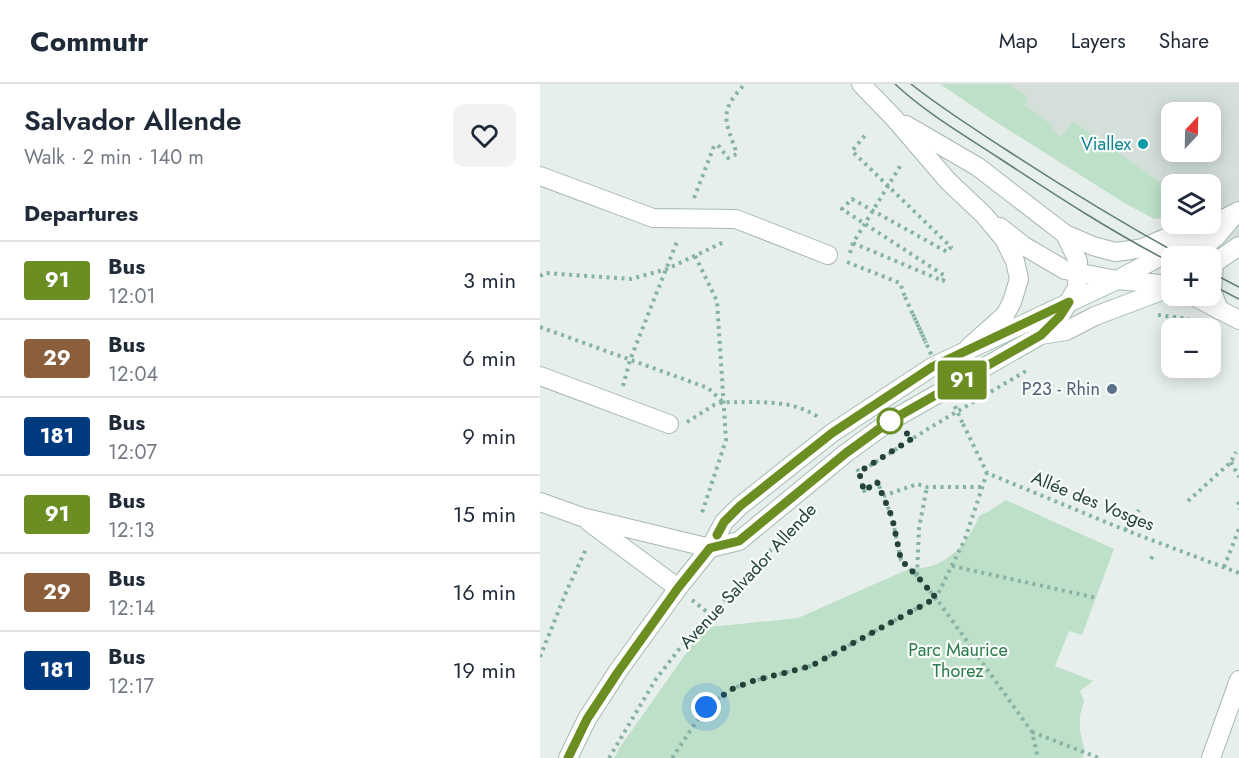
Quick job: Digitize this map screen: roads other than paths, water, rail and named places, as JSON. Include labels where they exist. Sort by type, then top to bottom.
[{"type":"street","points":[[861,84],[894,118],[948,181],[984,215],[1024,246],[1065,270],[1077,274],[1161,284]]},
{"type":"street","points":[[894,118],[978,167],[1065,234],[1092,246],[1115,252],[1161,278]]},
{"type":"street","points":[[540,176],[653,218],[736,219],[828,255]]},
{"type":"street","points":[[1221,216],[1238,212]]},
{"type":"street","points":[[1205,246],[1216,237],[1238,212]]},
{"type":"street","name":"Avenue Salvador Allende","points":[[568,758],[593,710],[618,672],[678,588],[710,548],[724,522],[740,506],[832,433],[932,367],[1117,280],[1238,212]]},
{"type":"street","points":[[963,352],[1005,315],[1012,302],[1019,279],[1015,261],[1004,239],[984,215]]},
{"type":"street","name":"Avenue Salvador Allende","points":[[710,548],[739,541],[846,453],[890,421],[1041,335],[1060,316],[1077,288],[1077,261],[1065,234]]},
{"type":"street","points":[[1115,252],[1142,248],[1175,234]]},
{"type":"street","points":[[1221,259],[1239,246]]},
{"type":"street","name":"Avenue Salvador Allende","points":[[1041,335],[1066,331],[1095,316],[1161,289]]},
{"type":"street","points":[[1212,306],[1239,320]]},
{"type":"street","points":[[1218,306],[1219,310]]},
{"type":"street","points":[[540,376],[669,424]]},
{"type":"street","points":[[540,502],[582,517],[710,548]]},
{"type":"street","points":[[582,517],[678,588]]},
{"type":"street","points":[[1211,758],[1239,680]]},
{"type":"tram line","points":[[895,84],[932,114],[1041,186],[1161,257]]},
{"type":"tram line","points":[[911,84],[957,118],[1049,177],[1164,246]]},
{"type":"tram line","points":[[1221,278],[1239,287]]},
{"type":"tram line","points":[[1221,290],[1239,299]]},
{"type":"place","name":"Viallex","points":[[1143,144]]},
{"type":"place","name":"P23 - Rhin","points":[[1112,389]]},
{"type":"park label","name":"Parc Maurice Thorez","points":[[958,660]]}]
